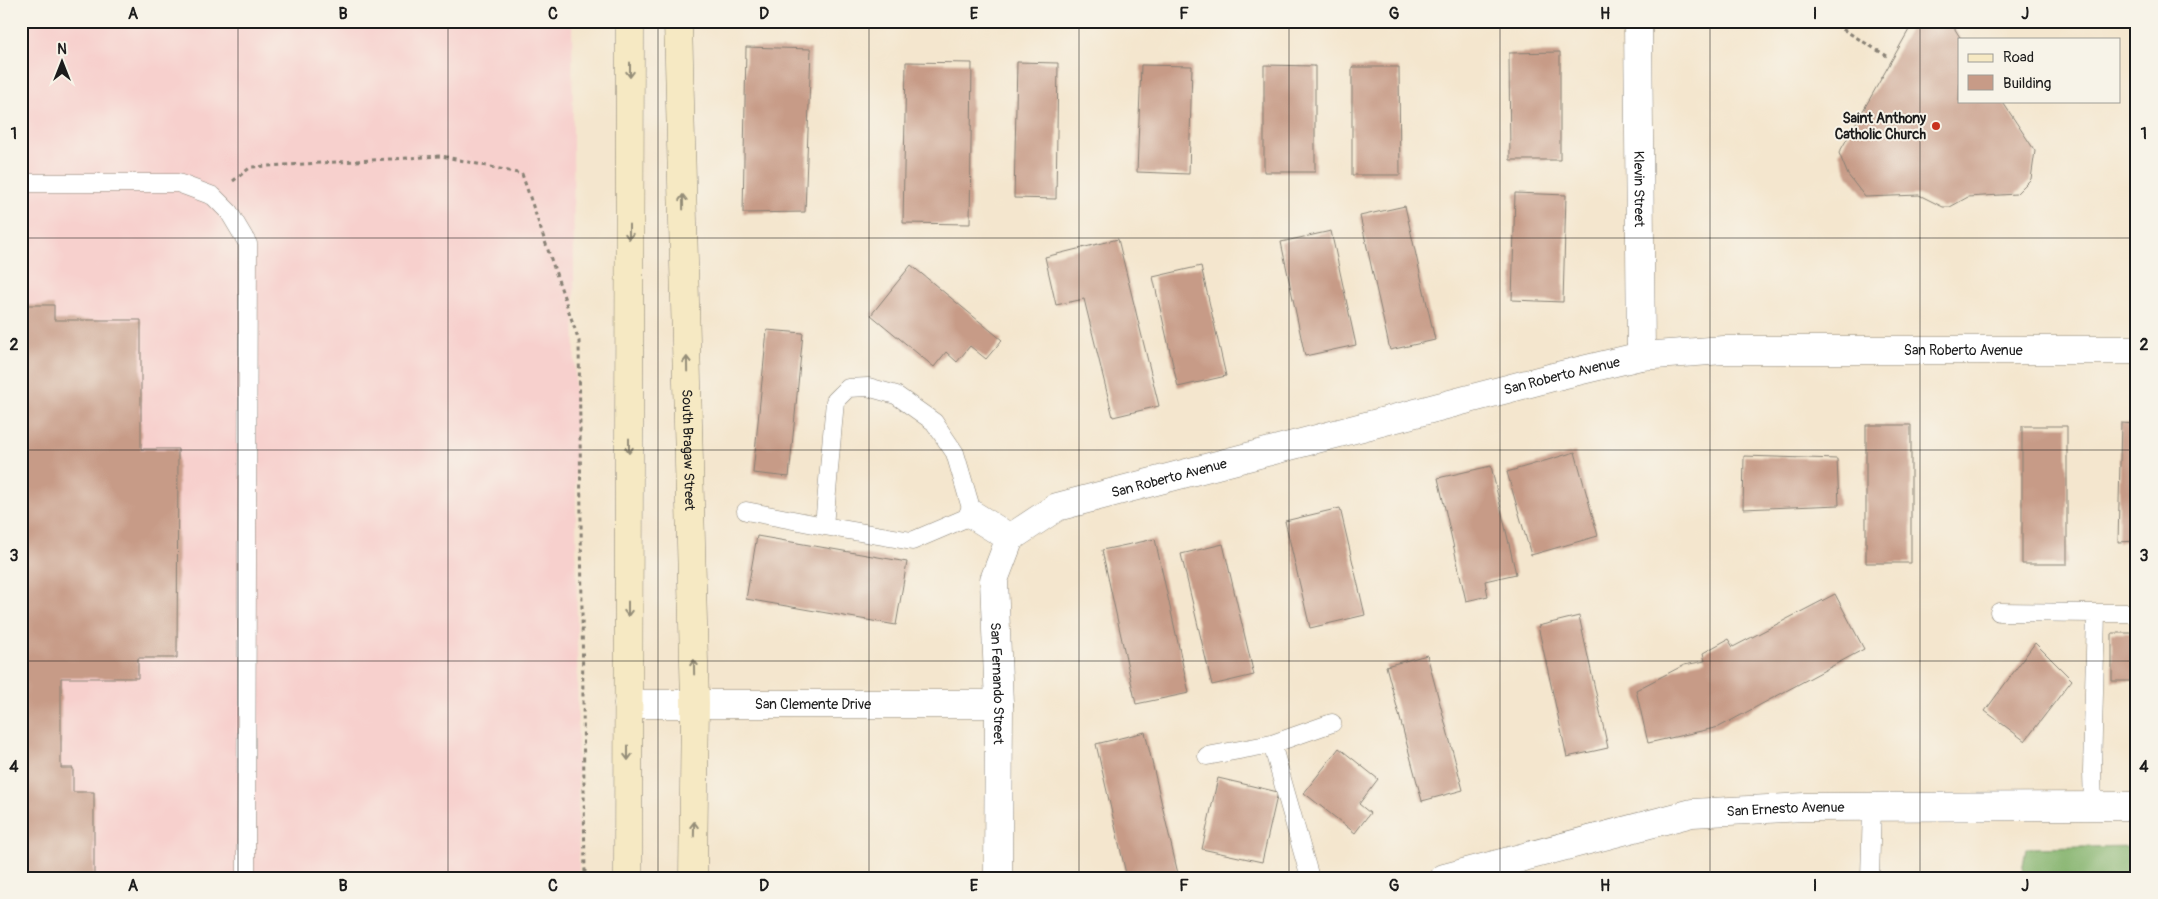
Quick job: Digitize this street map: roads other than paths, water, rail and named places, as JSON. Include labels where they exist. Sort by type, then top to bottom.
[{"type":"main road","points":[[628,878],[630,21]]},
{"type":"main road","name":"South Bragaw Street","points":[[678,21],[695,703],[693,878]]},
{"type":"street","name":"Klevin Street","points":[[1638,21],[1641,356]]},
{"type":"street","name":"San Roberto Avenue","points":[[1010,538],[1057,507],[1553,377],[1641,356],[1724,350],[2137,350]]},
{"type":"street","points":[[972,515],[1010,538]]},
{"type":"street","name":"San Fernando Street","points":[[998,878],[999,704],[994,580],[1010,538]]},
{"type":"street","name":"San Clemente Drive","points":[[628,704],[999,704]]},
{"type":"street","name":"San Ernesto Avenue","points":[[1444,878],[1692,813],[1804,807],[2137,806]]},
{"type":"lane","points":[[21,184],[178,184],[213,196],[229,212],[248,244],[246,878]]},
{"type":"lane","points":[[746,510],[824,526],[912,541],[972,515],[955,453],[934,422],[896,395],[868,387],[848,388],[835,401],[824,526]]},
{"type":"lane","points":[[1999,612],[2137,613]]},
{"type":"lane","points":[[2093,807],[2092,771],[2096,613]]},
{"type":"lane","points":[[1207,756],[1272,744],[1332,723]]},
{"type":"lane","points":[[1272,744],[1310,878]]},
{"type":"lane","points":[[1870,878],[1872,807]]},
{"type":"place","name":"Saint Anthony Catholic Church","points":[[1936,126]]}]
